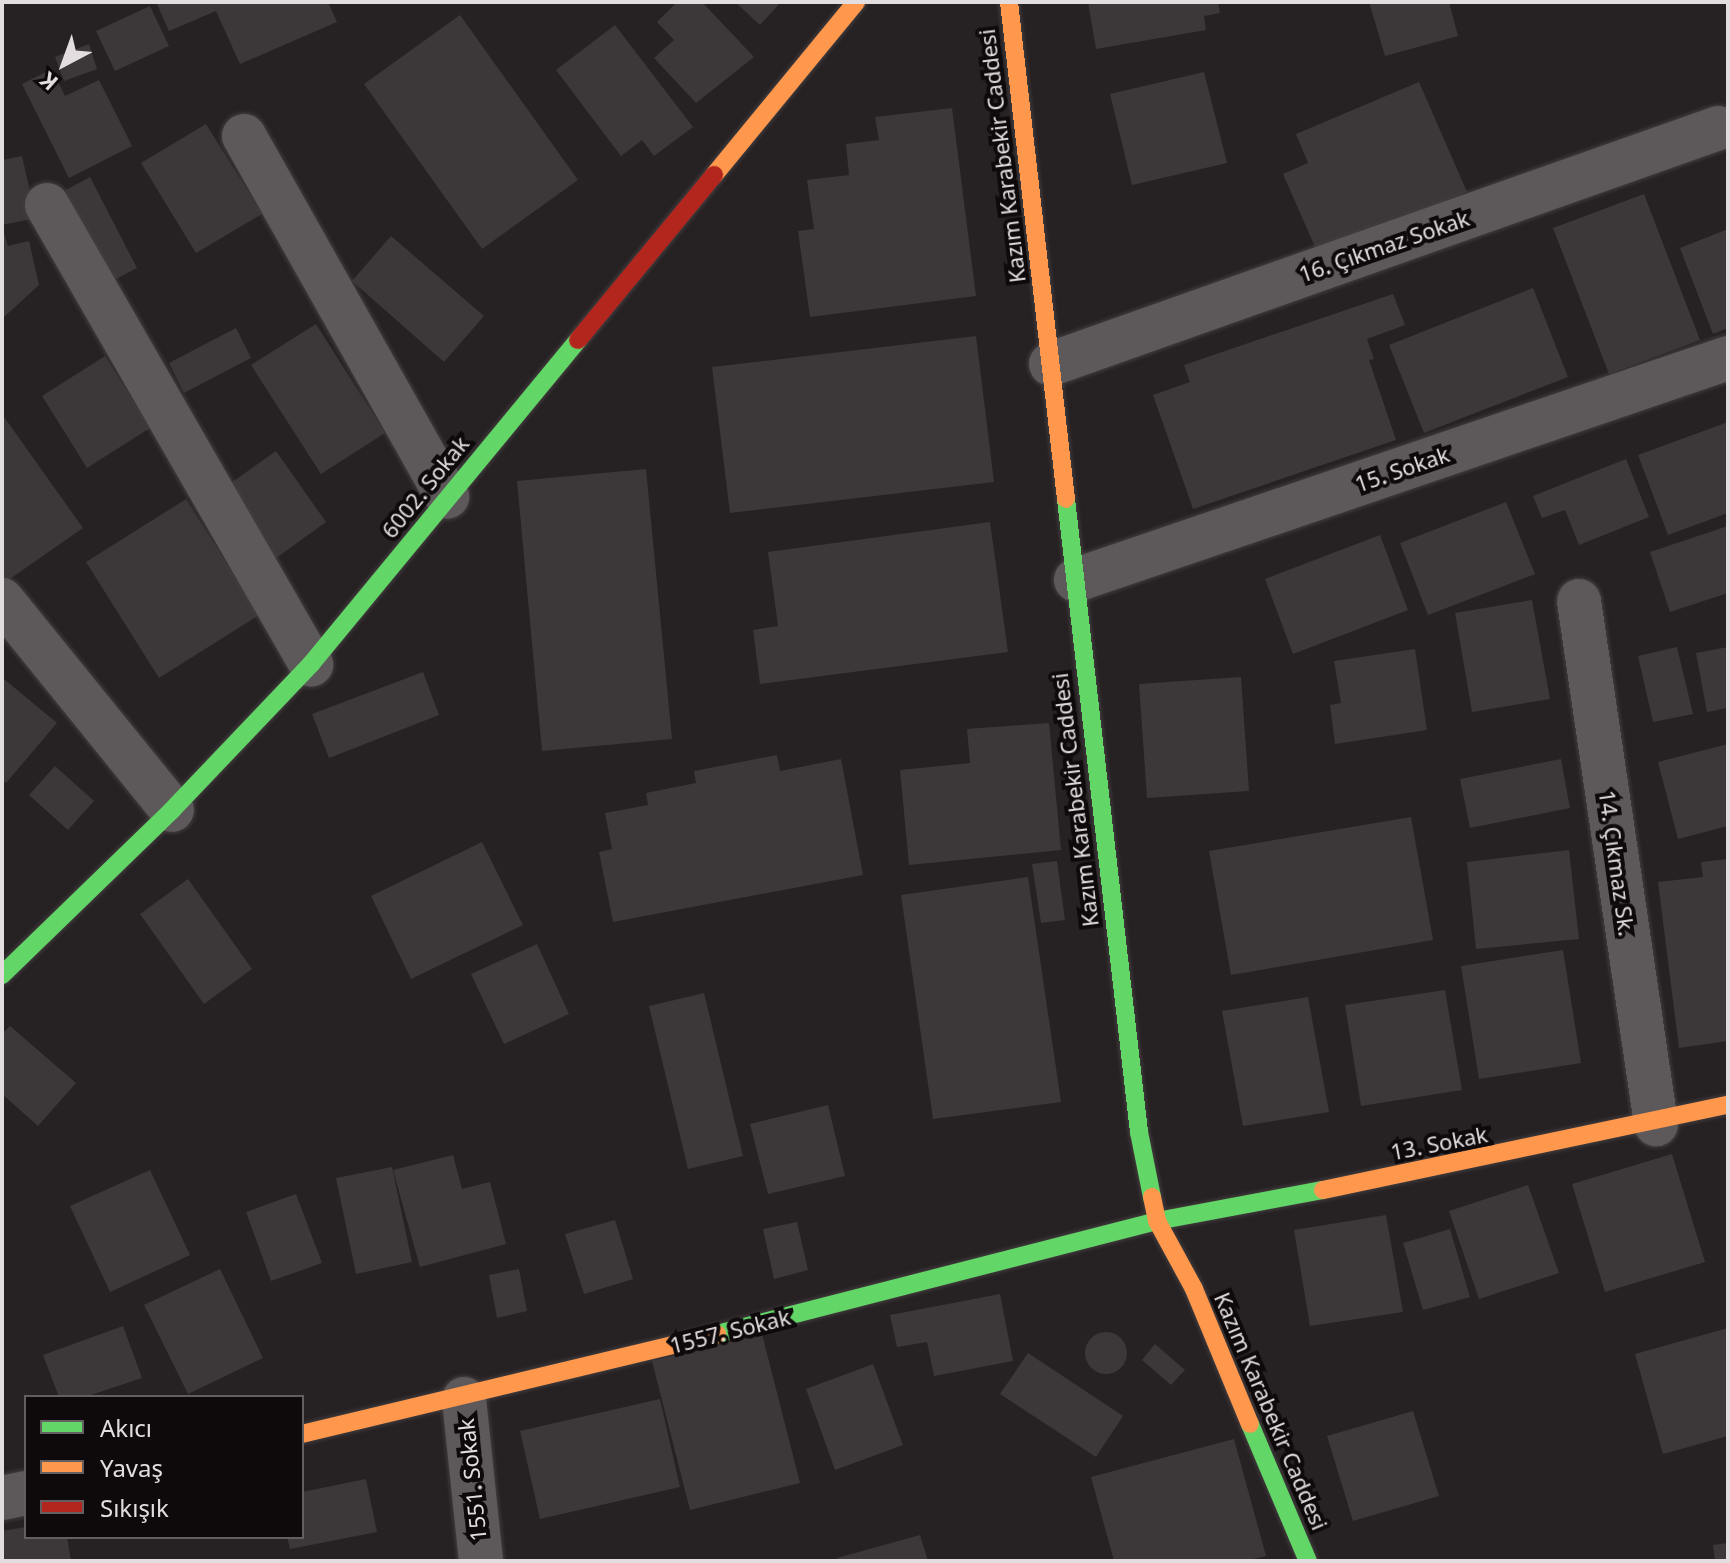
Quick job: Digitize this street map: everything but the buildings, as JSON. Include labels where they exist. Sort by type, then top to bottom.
[{"type":"street","name":"6002. Sokak","points":[[2,975],[172,810],[311,664],[856,2]]},
{"type":"street","name":"Kazım Karabekir Caddesi","points":[[1009,2],[1139,1132],[1157,1221],[1206,1316],[1308,1561]]},
{"type":"street","name":"16. Çıkmaz Sokak","points":[[1051,364],[1718,128]]},
{"type":"street","points":[[244,136],[447,497]]},
{"type":"street","points":[[47,205],[311,664]]},
{"type":"street","name":"15. Sokak","points":[[1076,580],[1728,358]]},
{"type":"street","points":[[2,600],[172,810]]},
{"type":"street","name":"14. Çıkmaz Sk.","points":[[1579,601],[1656,1124]]},
{"type":"street","name":"13. Sokak","points":[[1157,1221],[1656,1124],[1728,1105]]},
{"type":"street","name":"1557. Sokak","points":[[304,1434],[464,1399],[1157,1221]]},
{"type":"street","name":"1551. Sokak","points":[[464,1399],[481,1561]]},
{"type":"street","points":[[2,1498],[24,1493]]},
{"type":"traffic: fast","points":[[2,975],[172,810],[311,664],[578,340]]},
{"type":"traffic: fast","points":[[1066,499],[1139,1132],[1152,1197]]},
{"type":"traffic: fast","points":[[717,1334],[1157,1221],[1323,1190]]},
{"type":"traffic: fast","points":[[1250,1424],[1308,1561]]},
{"type":"traffic: slow","points":[[714,175],[856,2]]},
{"type":"traffic: slow","points":[[1009,2],[1066,499]]},
{"type":"traffic: slow","points":[[1323,1190],[1728,1105]]},
{"type":"traffic: slow","points":[[1152,1197],[1157,1221],[1194,1289],[1250,1424]]},
{"type":"traffic: slow","points":[[304,1434],[717,1334]]},
{"type":"traffic: jam","points":[[578,340],[714,175]]}]
